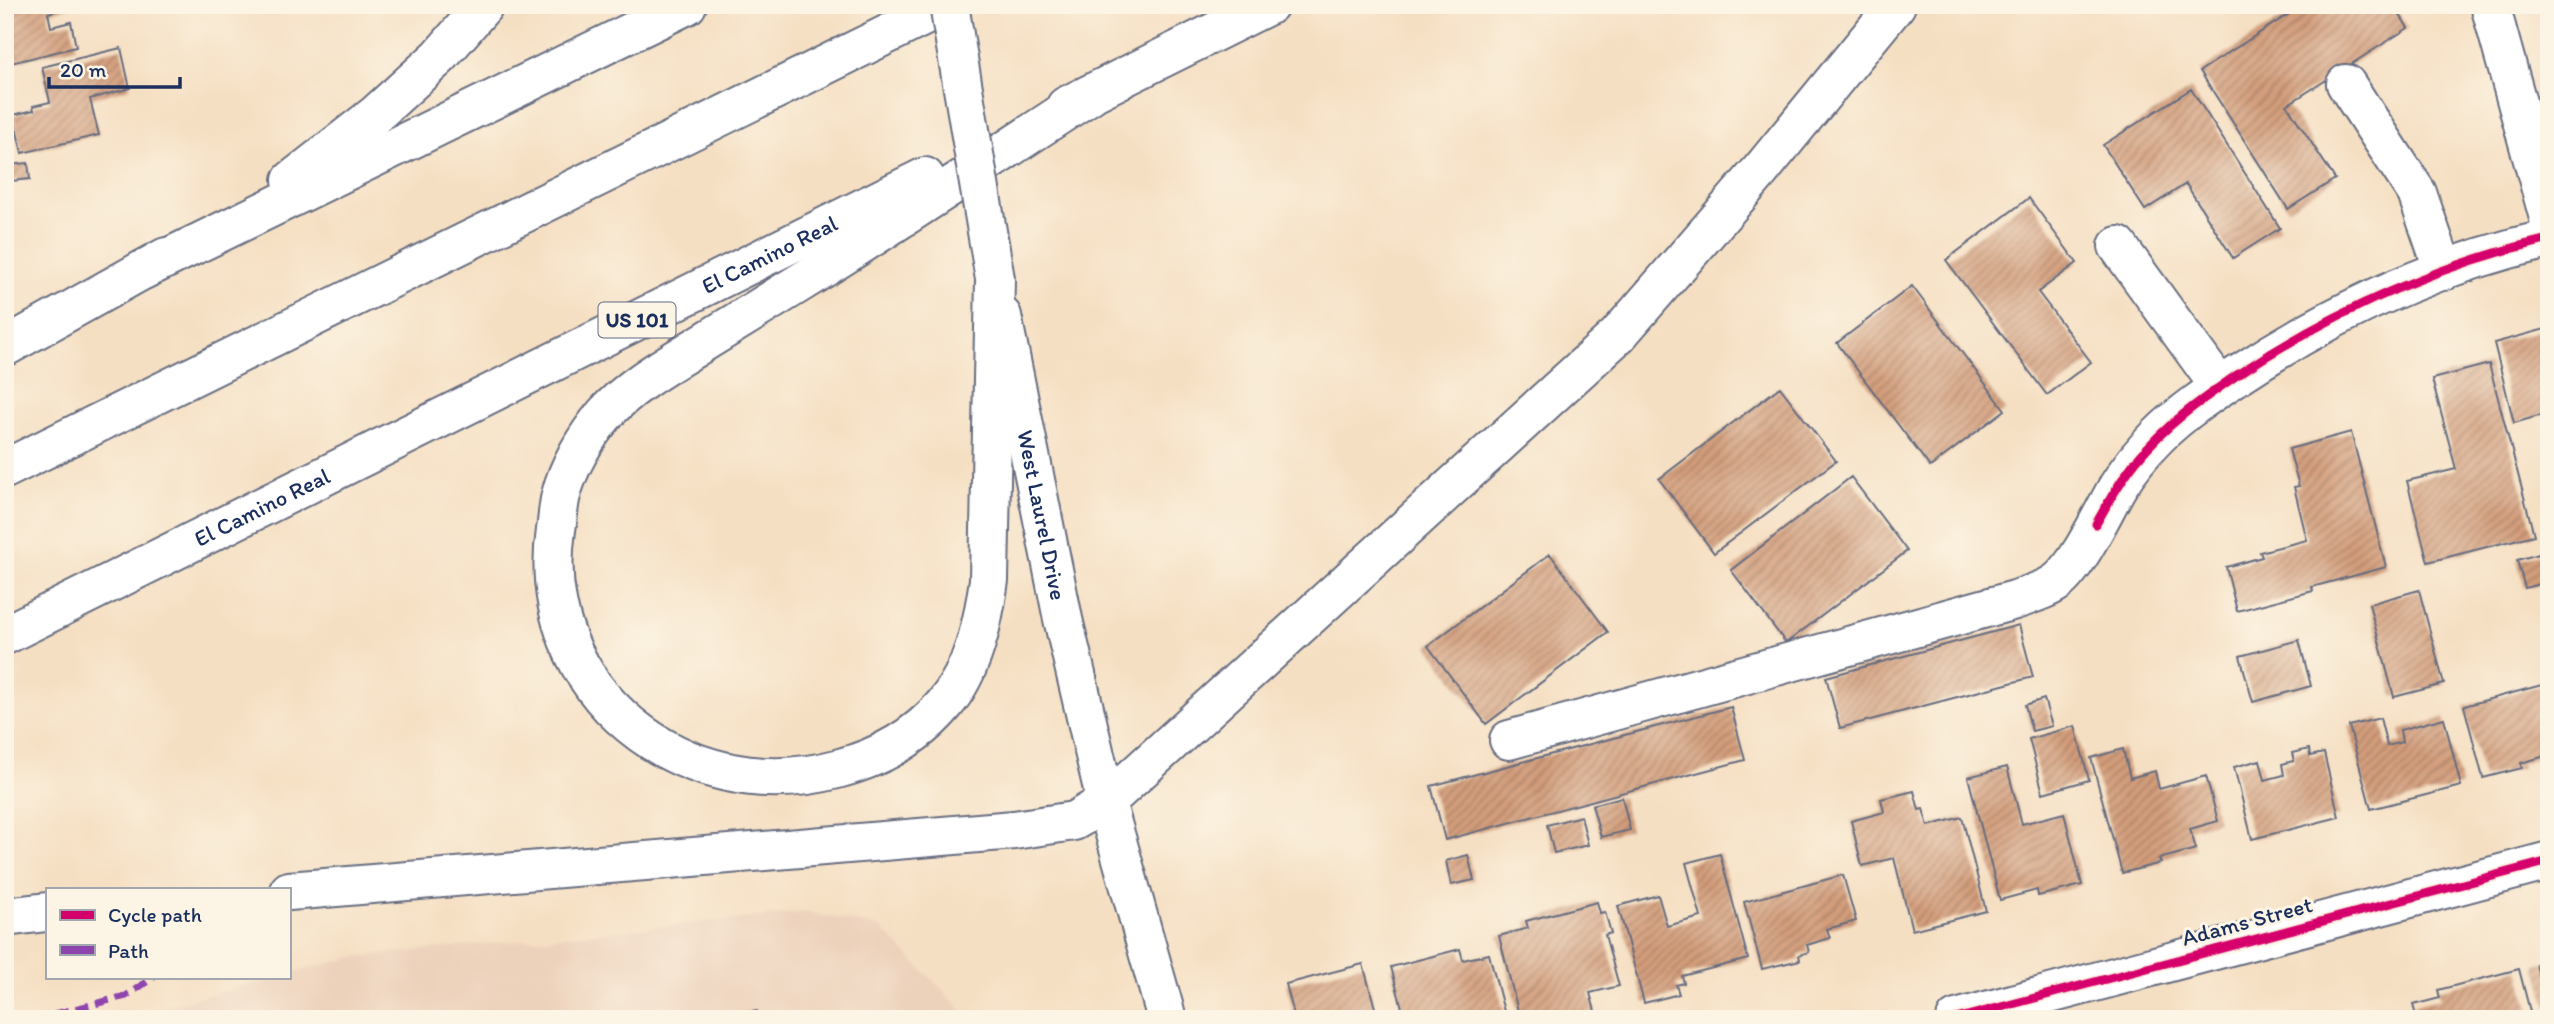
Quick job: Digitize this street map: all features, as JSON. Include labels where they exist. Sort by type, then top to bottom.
[{"type":"main road","points":[[5,347],[144,270],[276,192],[375,115],[440,56],[484,5]]},
{"type":"main road","points":[[144,270],[687,5]]},
{"type":"main road","points":[[5,469],[948,5]]},
{"type":"main road","name":"West Laurel Drive","points":[[948,5],[995,279],[1063,619],[1106,802],[1167,1019]]},
{"type":"main road","name":"El Camino Real","points":[[5,635],[1269,5]]},
{"type":"main road","points":[[290,891],[1014,830],[1074,821],[1106,802],[1618,335],[1761,170],[1896,5]]},
{"type":"main road","points":[[2490,5],[2549,218]]},
{"type":"main road","points":[[2346,84],[2417,193],[2444,271]]},
{"type":"main road","points":[[995,279],[989,580],[984,615],[976,643],[965,671],[946,703],[917,731],[890,751],[860,763],[790,778],[749,776],[716,769],[675,755],[639,733],[604,702],[578,665],[564,631],[554,593],[553,548],[561,493],[580,450],[605,415],[640,381],[806,279],[1090,95]]},
{"type":"main road","points":[[1509,740],[2015,600],[2054,584],[2062,577],[2135,461],[2159,434],[2220,387],[2323,323],[2366,301],[2444,271],[2549,239]]},
{"type":"main road","points":[[2118,246],[2220,387]]},
{"type":"main road","name":"Adams Street","points":[[1956,1019],[2549,861]]},
{"type":"main road","points":[[5,917],[46,912]]},
{"type":"shaded area","points":[[807,912],[880,927],[971,1019],[122,1017],[275,978],[290,978],[290,974],[354,957]]},
{"type":"building","points":[[5,5],[78,5],[48,13],[51,27],[71,22],[76,47],[7,64]]},
{"type":"building","points":[[2303,5],[2394,5],[2408,28],[2287,105],[2335,179],[2288,209],[2200,71]]},
{"type":"building","points":[[121,48],[130,88],[90,99],[99,135],[22,153],[13,115],[34,110],[33,106],[50,102],[42,67]]},
{"type":"building","points":[[2191,89],[2280,228],[2233,258],[2186,184],[2145,210],[2103,145]]},
{"type":"building","points":[[28,163],[30,179],[11,181],[10,165]]},
{"type":"building","points":[[2029,198],[2077,263],[2038,292],[2091,362],[2047,395],[1946,260]]},
{"type":"building","points":[[1912,286],[2005,410],[1930,467],[1837,343]]},
{"type":"building","points":[[2549,328],[2549,413],[2514,423],[2494,343]]},
{"type":"building","points":[[2489,364],[2534,535],[2428,562],[2407,481],[2456,469],[2432,379]]},
{"type":"building","points":[[1780,387],[1836,461],[1714,553],[1659,479]]},
{"type":"building","points":[[2351,432],[2386,567],[2312,587],[2313,591],[2237,611],[2226,567],[2262,557],[2260,552],[2307,540],[2294,487],[2299,486],[2289,449]]},
{"type":"building","points":[[1851,477],[1907,551],[1786,643],[1731,570]]},
{"type":"building","points":[[1550,554],[1608,632],[1486,724],[1428,646]]},
{"type":"building","points":[[2539,554],[2546,582],[2525,588],[2517,560]]},
{"type":"building","points":[[2419,590],[2444,684],[2394,697],[2369,604]]},
{"type":"building","points":[[2019,625],[2033,677],[1840,728],[1826,677]]},
{"type":"building","points":[[2299,640],[2311,686],[2253,702],[2240,656]]},
{"type":"building","points":[[2549,683],[2549,755],[2521,763],[2522,768],[2483,778],[2464,706]]},
{"type":"building","points":[[2044,699],[2052,726],[2032,731],[2025,705]]},
{"type":"building","points":[[1731,707],[1745,760],[1445,840],[1431,786]]},
{"type":"building","points":[[2380,718],[2387,746],[2402,742],[2400,730],[2444,718],[2461,786],[2371,809],[2349,726]]},
{"type":"building","points":[[2075,726],[2089,780],[2043,793],[2029,739]]},
{"type":"building","points":[[2123,749],[2130,778],[2155,771],[2159,789],[2206,776],[2218,821],[2190,829],[2196,849],[2159,859],[2161,863],[2122,873],[2091,758]]},
{"type":"building","points":[[2309,749],[2310,756],[2324,753],[2339,817],[2252,839],[2234,767],[2260,760],[2265,780],[2284,775],[2282,764],[2294,761],[2292,753]]},
{"type":"building","points":[[2007,767],[2022,824],[2064,813],[2082,885],[2038,896],[2037,890],[2000,900],[1968,777]]},
{"type":"building","points":[[1914,791],[1919,810],[1923,809],[1928,826],[1962,817],[1986,911],[1912,930],[1894,858],[1862,866],[1851,821],[1884,812],[1881,799]]},
{"type":"building","points":[[1622,797],[1630,830],[1601,837],[1592,805]]},
{"type":"building","points":[[1581,816],[1588,845],[1554,853],[1547,825]]},
{"type":"building","points":[[1720,854],[1748,959],[1682,976],[1684,983],[1676,985],[1679,994],[1644,1003],[1618,906],[1658,895],[1667,926],[1701,917],[1686,863]]},
{"type":"building","points":[[1468,855],[1474,880],[1451,885],[1446,861]]},
{"type":"building","points":[[1843,875],[1856,921],[1827,929],[1830,938],[1807,945],[1809,952],[1799,955],[1800,960],[1762,969],[1744,902]]},
{"type":"building","points":[[1597,902],[1600,913],[1605,912],[1611,933],[1605,935],[1619,986],[1590,993],[1595,1011],[1567,1019],[1520,1019],[1499,936],[1528,928],[1526,921]]},
{"type":"building","points":[[1460,949],[1463,960],[1489,954],[1506,1019],[1405,1019],[1391,967]]},
{"type":"building","points":[[2549,961],[2549,1007],[2548,1007],[2536,965]]},
{"type":"building","points":[[1363,964],[1378,1019],[1318,1019],[1316,1014],[1295,1019],[1286,984]]},
{"type":"building","points":[[2519,969],[2532,1019],[2417,1019],[2413,1005],[2440,998],[2438,990]]},
{"type":"building","points":[[757,1011],[758,1019],[707,1017]]},
{"type":"marked path","points":[[35,1019],[126,996],[153,978]]},
{"type":"cycle path","points":[[2096,524],[2125,476],[2159,436],[2210,394],[2273,352],[2348,311],[2426,277],[2466,262],[2549,239]]},
{"type":"cycle path","points":[[1956,1019],[2549,861]]}]
